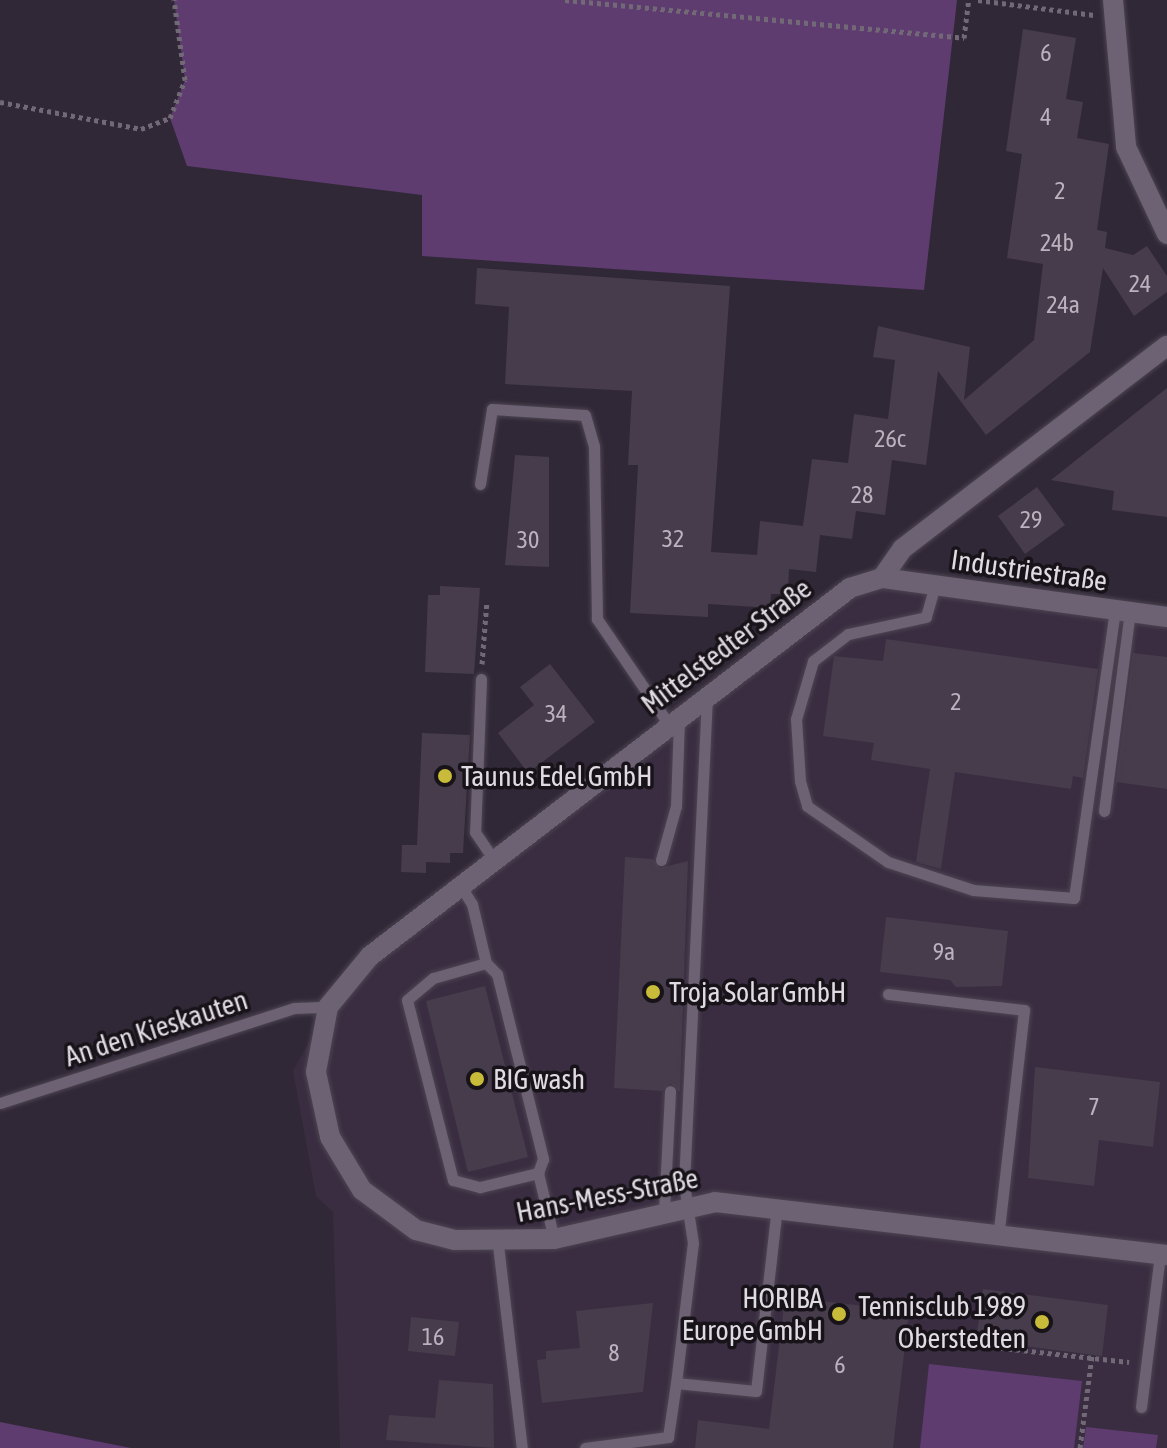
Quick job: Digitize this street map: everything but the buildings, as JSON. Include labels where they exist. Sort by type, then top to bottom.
[{"type":"street","points":[[1112,9],[1132,174],[1167,234]]},
{"type":"street","points":[[882,578],[902,549],[1167,346]]},
{"type":"street","name":"Industriestraße","points":[[882,578],[1167,617]]},
{"type":"street","name":"Mittelstedter Straße","points":[[328,1007],[370,956],[674,718],[850,588],[882,578]]},
{"type":"street","name":"Hans-Mess-Straße","points":[[328,1007],[316,1072],[330,1137],[344,1166],[385,1211],[416,1230],[498,1245],[554,1239],[692,1204],[777,1207],[998,1237],[1163,1255]]},
{"type":"lane","points":[[480,484],[492,409],[585,415],[594,446],[597,619],[674,718],[676,806],[661,860]]},
{"type":"lane","points":[[935,585],[926,617],[848,634],[813,661],[796,719],[800,781],[807,806],[888,862],[973,890],[1074,898],[1122,611]]},
{"type":"lane","points":[[1104,811],[1122,611]]},
{"type":"lane","points":[[481,679],[475,832],[493,859]]},
{"type":"lane","points":[[585,1448],[668,1437],[676,1383],[692,1204],[684,1184],[707,693]]},
{"type":"lane","points":[[460,885],[472,904],[486,963],[497,974],[543,1159],[538,1173],[554,1239]]},
{"type":"lane","points":[[486,963],[433,978],[407,1000],[453,1180],[480,1187],[538,1173]]},
{"type":"lane","points":[[888,994],[1024,1010],[998,1237]]},
{"type":"lane","name":"An den Kieskauten","points":[[0,1103],[294,1008],[328,1007]]},
{"type":"lane","points":[[664,1211],[670,1091]]},
{"type":"lane","points":[[676,1383],[756,1391],[777,1207]]},
{"type":"lane","points":[[498,1245],[522,1448]]},
{"type":"lane","points":[[1141,1407],[1163,1255]]},
{"type":"path","points":[[0,102],[141,129],[170,118],[185,80],[174,0]]},
{"type":"path","points":[[565,0],[964,38],[969,0]]},
{"type":"path","points":[[978,0],[1112,9]]},
{"type":"path","points":[[481,679],[487,601]]},
{"type":"path","points":[[976,1345],[1092,1356],[1145,1365]]},
{"type":"path","points":[[1080,1448],[1092,1356]]},
{"type":"shaded area","points":[[174,0],[957,0],[924,290],[422,256],[422,195],[187,166],[170,118],[185,80]]},
{"type":"shaded area","points":[[865,581],[1167,617],[1167,1448],[340,1448],[333,1212],[316,1196],[293,1071],[328,1007],[352,973]]},
{"type":"shaded area","points":[[929,1364],[1082,1381],[1074,1448],[920,1448]]},
{"type":"shaded area","points":[[0,1422],[131,1448],[0,1448]]},
{"type":"shaded area","points":[[1086,1427],[1158,1435],[1156,1448],[1083,1448]]},
{"type":"place","name":"Taunus Edel GmbH","points":[[445,776]]},
{"type":"place","name":"Troja Solar GmbH","points":[[653,992]]},
{"type":"place","name":"BIG wash","points":[[477,1079]]},
{"type":"place","name":"HORIBA Europe GmbH","points":[[839,1314]]},
{"type":"place","name":"Tennisclub 1989 Oberstedten","points":[[1042,1322]]}]
